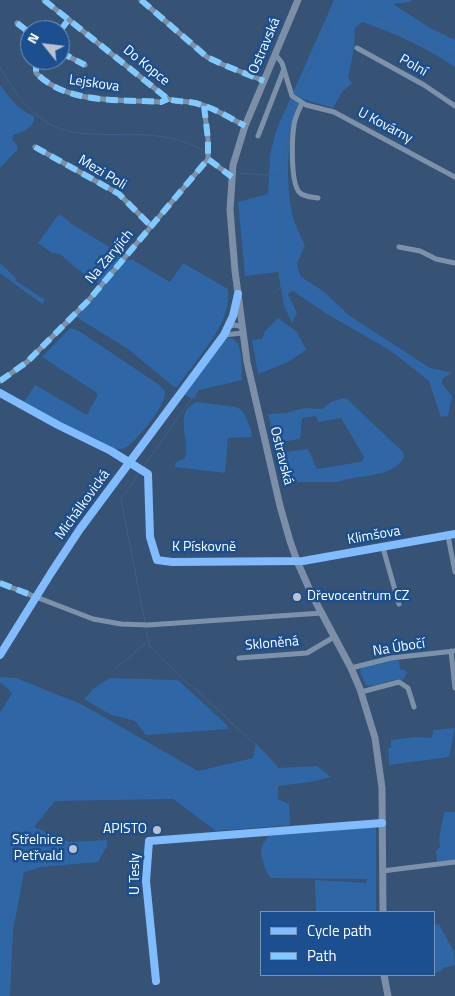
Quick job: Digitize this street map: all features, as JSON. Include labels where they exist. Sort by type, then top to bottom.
[{"type":"main road","name":"Ostravská","points":[[298,0],[245,126],[232,177],[230,210],[242,330],[256,406],[280,506],[297,561],[351,668],[371,721],[382,788],[383,911]]},
{"type":"main road","points":[[384,976],[388,996]]},
{"type":"street","name":"Do Kopce","points":[[44,0],[168,99],[175,102],[194,102],[245,126]]},
{"type":"street","points":[[141,0],[207,57],[264,80]]},
{"type":"street","name":"Polní","points":[[358,48],[424,85],[455,106]]},
{"type":"street","points":[[275,54],[280,59],[284,68],[292,96],[302,103],[294,124],[294,184],[299,192],[305,196],[318,198]]},
{"type":"street","name":"Lejskova","points":[[70,57],[85,65]]},
{"type":"street","points":[[258,136],[284,68]]},
{"type":"street","name":"Lejskova","points":[[36,70],[36,73],[60,90],[86,97],[161,102],[168,99]]},
{"type":"street","name":"U Kovárny","points":[[302,103],[334,112],[455,176]]},
{"type":"street","points":[[204,106],[208,139],[208,159],[232,177]]},
{"type":"street","name":"Mezi Poli","points":[[35,147],[119,194],[151,226]]},
{"type":"street","name":"Na Zaryjích","points":[[0,381],[27,362],[88,301],[208,159]]},
{"type":"street","points":[[399,247],[420,251],[436,259],[455,263]]},
{"type":"street","name":"Michálkovická","points":[[0,655],[80,529],[224,335],[233,316],[238,294]]},
{"type":"street","points":[[228,326],[236,325],[242,330]]},
{"type":"street","points":[[224,335],[242,330]]},
{"type":"street","name":"K Pískovně","points":[[0,393],[27,409],[130,461],[148,474],[150,537],[158,560],[172,562],[297,561]]},
{"type":"street","points":[[452,534],[455,572]]},
{"type":"street","name":"Klimšova","points":[[297,561],[383,548],[452,534]]},
{"type":"street","name":"Klimšova","points":[[383,548],[399,604]]},
{"type":"street","points":[[0,583],[93,619],[121,624],[148,625],[322,613]]},
{"type":"street","name":"Skloněná","points":[[239,658],[307,652],[334,637]]},
{"type":"street","name":"Na Úbočí","points":[[351,668],[391,658],[453,651],[455,688]]},
{"type":"street","points":[[361,692],[399,682],[408,688],[414,707]]},
{"type":"street","name":"U Tesly","points":[[156,981],[146,880],[149,841],[382,823]]},
{"type":"street","points":[[382,871],[455,862]]},
{"type":"shaded area","points":[[334,0],[412,0],[411,2],[393,4],[430,28],[455,40],[455,67],[410,41],[362,22],[355,28],[354,49],[348,78],[352,83],[342,92],[333,108],[302,99],[290,140],[288,169],[292,213],[305,246],[297,263],[300,276],[323,291],[350,316],[430,368],[452,373],[443,378],[442,384],[452,396],[448,416],[441,417],[429,381],[391,351],[327,314],[293,291],[288,294],[297,313],[292,323],[284,306],[278,272],[245,276],[238,202],[268,194],[270,155],[276,131]]},
{"type":"shaded area","points":[[0,85],[19,107],[34,116],[34,119],[31,126],[14,134],[12,140],[18,149],[0,168]]},
{"type":"shaded area","points":[[59,214],[70,223],[116,251],[115,254],[118,253],[122,256],[102,283],[99,284],[60,254],[52,253],[38,243]]},
{"type":"shaded area","points":[[125,259],[133,260],[170,282],[183,263],[228,289],[225,315],[219,328],[177,387],[174,387],[128,349],[76,317]]},
{"type":"shaded area","points":[[0,263],[16,278],[15,280],[45,300],[42,304],[0,273]]},
{"type":"shaded area","points":[[278,318],[297,332],[306,350],[288,362],[258,374],[252,340],[262,339],[265,331]]},
{"type":"shaded area","points":[[70,328],[79,331],[158,384],[165,391],[162,404],[157,412],[139,436],[125,448],[116,449],[76,432],[22,405],[35,385],[87,415],[97,393],[42,357]]},
{"type":"shaded area","points":[[228,338],[233,339],[240,348],[242,380],[199,390],[194,399],[184,395],[223,342]]},
{"type":"shaded area","points":[[343,398],[347,399],[403,452],[404,457],[392,469],[374,475],[338,482],[286,482],[278,453],[308,449],[317,469],[360,462],[364,457],[341,418],[318,422],[316,416],[302,418],[300,439],[276,443],[268,414],[286,413],[305,408],[322,409],[331,402]]},
{"type":"shaded area","points":[[197,402],[240,409],[244,413],[251,429],[252,437],[228,438],[225,473],[175,467],[175,463],[185,458],[184,418],[186,411]]},
{"type":"shaded area","points":[[391,659],[399,661],[400,669],[405,670],[407,673],[403,680],[398,679],[371,686],[366,685],[360,671],[361,667]]},
{"type":"shaded area","points":[[0,677],[16,678],[83,705],[198,771],[253,758],[256,743],[279,768],[317,766],[331,777],[278,786],[278,799],[289,804],[290,825],[216,831],[173,799],[55,801],[34,827],[69,842],[107,840],[107,846],[98,862],[41,867],[24,872],[13,931],[10,996],[0,996],[0,713],[12,693],[0,682]]},
{"type":"shaded area","points":[[110,678],[178,680],[227,725],[228,729],[146,735],[135,721],[111,715],[84,699],[94,688]]},
{"type":"shaded area","points":[[455,728],[449,757],[389,765],[388,748],[391,748],[391,740],[415,737],[432,738],[433,730]]},
{"type":"shaded area","points":[[444,812],[455,812],[455,860],[437,862],[436,851],[440,847],[439,840]]},
{"type":"shaded area","points":[[376,827],[376,911],[316,911],[315,880],[366,883],[367,879],[271,878],[264,865],[261,850],[264,842],[270,835]]},
{"type":"shaded area","points":[[439,924],[454,952],[455,965],[443,968],[441,971],[435,973],[435,925]]},
{"type":"waterway","points":[[296,96],[343,0]]},
{"type":"waterway","points":[[362,0],[375,16],[400,26],[409,35],[423,44],[455,55]]},
{"type":"waterway","points":[[0,67],[22,101],[34,113],[53,126],[82,133],[161,136],[183,141],[204,151]]},
{"type":"waterway","points":[[285,301],[280,276],[280,176],[288,143],[290,108],[294,100]]},
{"type":"waterway","points":[[241,173],[280,176]]},
{"type":"waterway","points":[[273,294],[282,286]]},
{"type":"waterway","points":[[142,469],[229,345]]},
{"type":"waterway","points":[[140,472],[121,499],[145,622]]},
{"type":"waterway","points":[[145,626],[150,646],[162,659],[266,754],[280,772]]},
{"type":"waterway","points":[[115,669],[148,641]]},
{"type":"marked path","points":[[44,0],[168,99],[192,102],[208,107],[245,126]]},
{"type":"marked path","points":[[141,0],[207,57],[264,81]]},
{"type":"marked path","points":[[70,57],[85,65]]},
{"type":"marked path","points":[[36,70],[36,73],[49,83],[63,91],[79,95],[112,100],[161,102],[168,99]]},
{"type":"marked path","points":[[204,106],[208,139],[208,159]]},
{"type":"marked path","points":[[35,147],[119,194],[151,226]]},
{"type":"marked path","points":[[0,381],[27,362],[88,301],[208,159],[232,177]]},
{"type":"marked path","points":[[0,583],[36,597]]},
{"type":"cycle path","points":[[0,655],[80,529],[224,335],[233,316],[238,294]]},
{"type":"cycle path","points":[[0,393],[58,425],[111,451],[148,474],[150,537],[157,560],[172,562],[303,561],[455,534]]},
{"type":"cycle path","points":[[156,981],[146,881],[149,841],[382,823]]},
{"type":"place","name":"Dřevocentrum CZ","points":[[297,597]]},
{"type":"place","name":"APISTO","points":[[157,830]]},
{"type":"place","name":"Střelnice Petřvald","points":[[73,849]]}]
